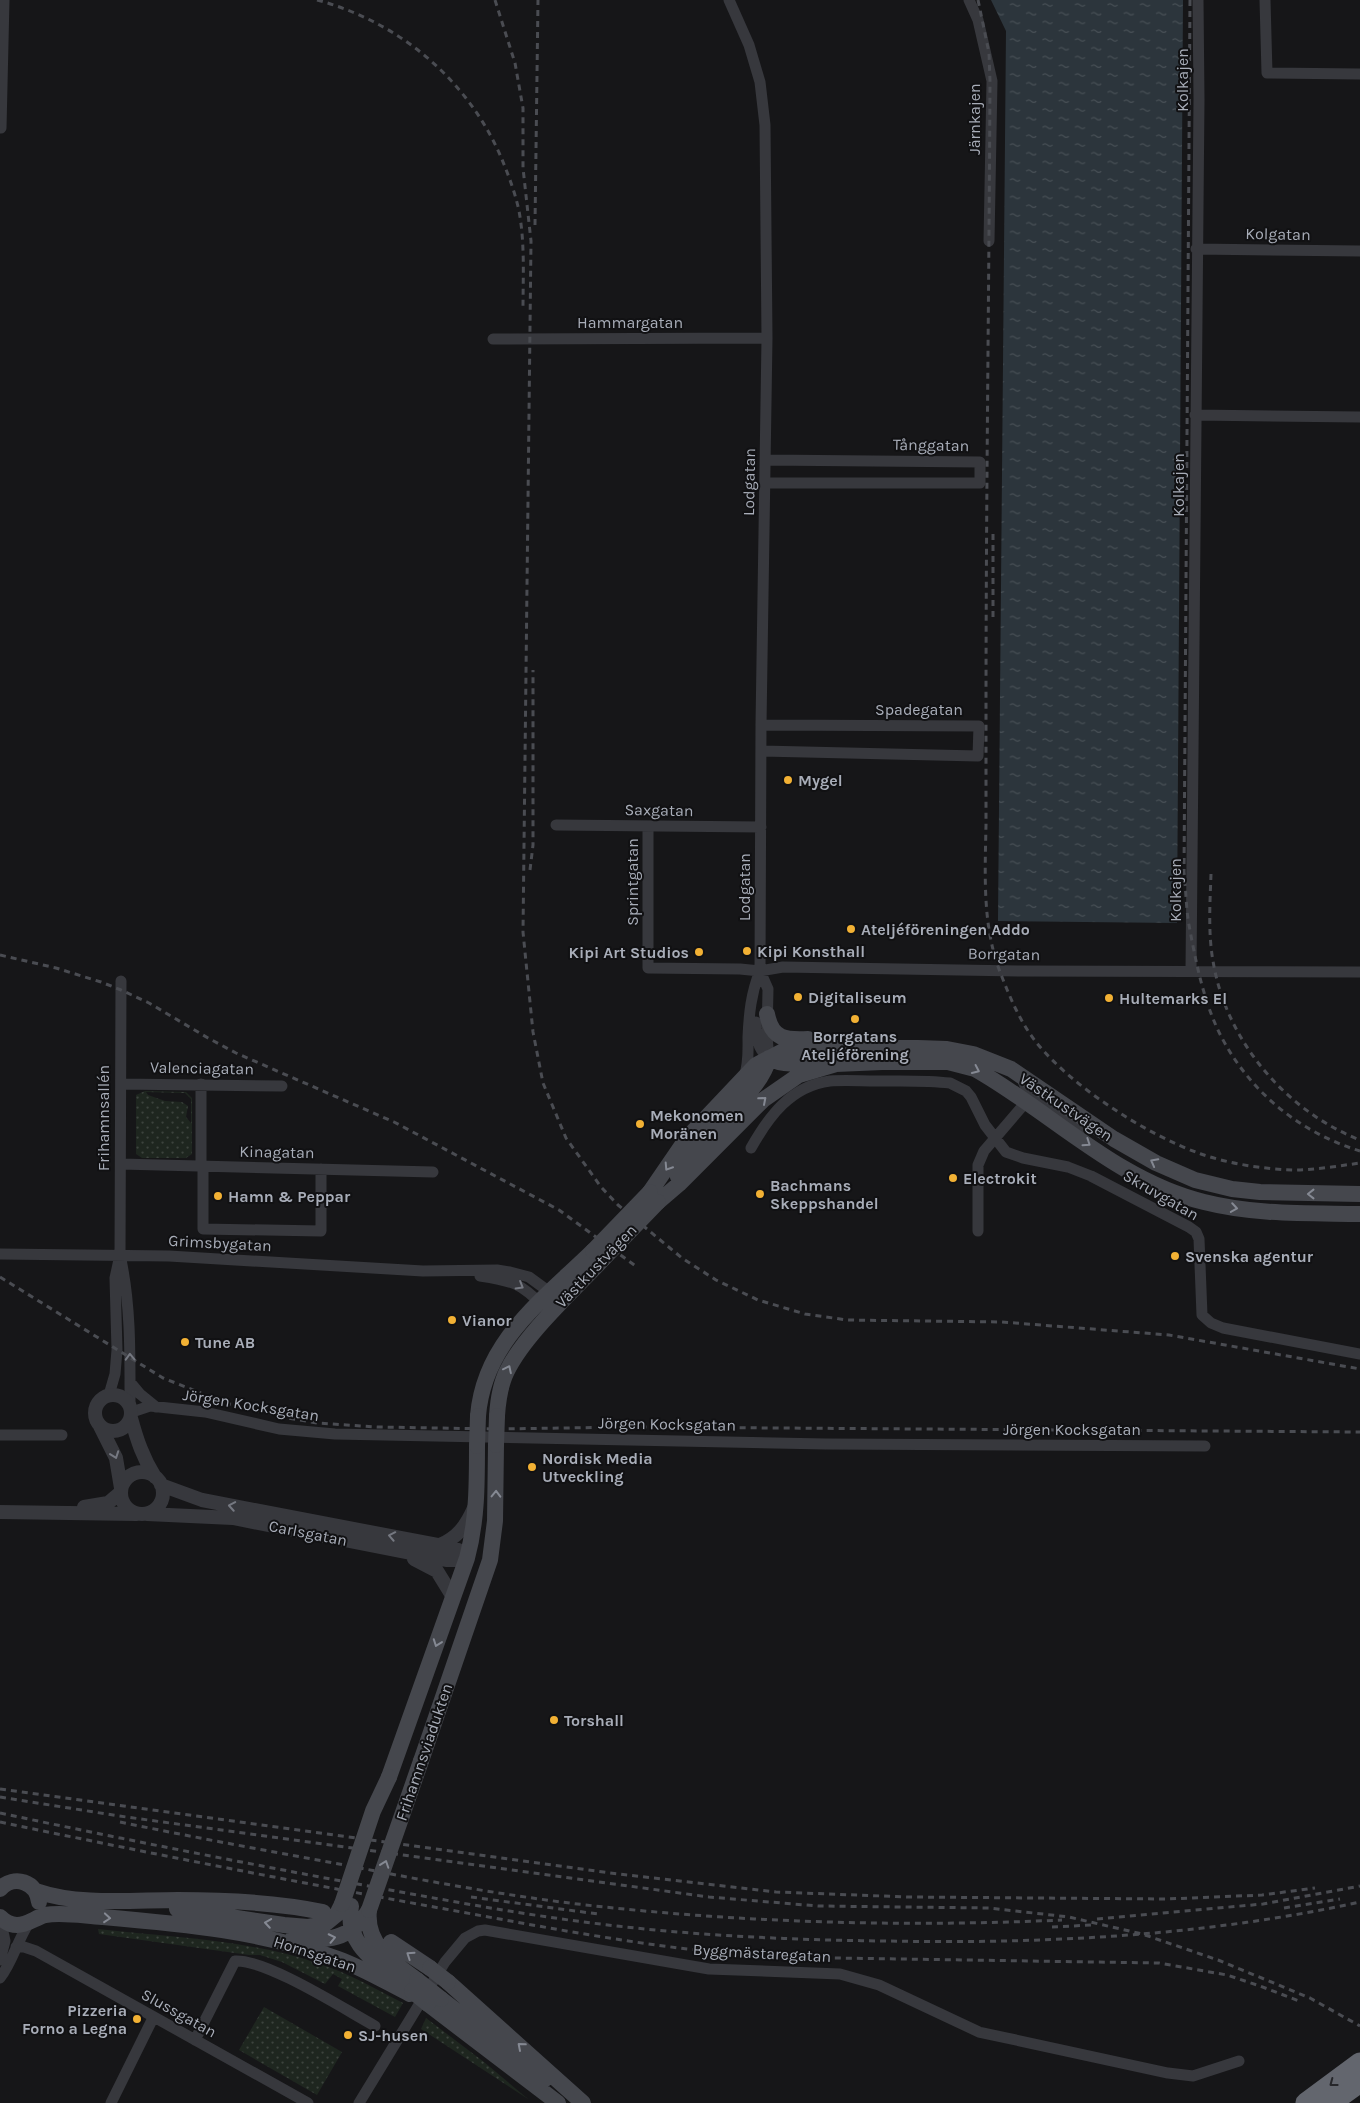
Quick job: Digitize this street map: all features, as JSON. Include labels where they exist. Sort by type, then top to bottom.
[{"type":"highway","points":[[1306,2103],[1360,2063]]},
{"type":"highway","points":[[1331,2103],[1360,2082]]},
{"type":"main road","points":[[767,1014],[776,1034],[788,1039],[925,1040],[961,1046],[989,1059]]},
{"type":"main road","name":"Västkustvägen","points":[[658,1196],[687,1138],[744,1077],[756,1065],[783,1051],[805,1048],[918,1048],[947,1050],[989,1059],[1011,1069],[1114,1139],[1174,1172],[1214,1185],[1260,1192],[1360,1194]]},
{"type":"main road","points":[[658,1196],[703,1139],[758,1081],[765,1070],[769,1058]]},
{"type":"main road","name":"Västkustvägen","points":[[769,1058],[778,1063],[785,1064],[827,1059],[882,1062]]},
{"type":"main road","name":"Västkustvägen","points":[[477,1503],[478,1416],[485,1379],[505,1340],[550,1303],[658,1196],[679,1184],[763,1100],[786,1082],[810,1070],[836,1064],[882,1062],[948,1062],[963,1064],[989,1076],[1129,1170],[1178,1194],[1204,1202],[1263,1212],[1360,1214]]},
{"type":"main road","name":"Västkustvägen","points":[[479,1594],[493,1543],[496,1521],[497,1416],[502,1385],[511,1363],[550,1303]]},
{"type":"main road","name":"Frihamnsviadukten","points":[[115,1901],[298,1926],[317,1926],[326,1923],[347,1905],[383,1814],[389,1777],[467,1558],[474,1531],[477,1503]]},
{"type":"main road","name":"Carlsgatan","points":[[467,1558],[493,1543]]},
{"type":"main road","points":[[467,1558],[477,1570],[479,1594]]},
{"type":"main road","name":"Frihamnsviadukten","points":[[249,1934],[324,1939],[338,1937],[352,1930],[361,1922],[369,1910],[479,1594]]},
{"type":"main road","points":[[0,1889],[9,1882],[16,1881],[26,1882],[36,1891],[60,1898],[115,1901],[179,1900],[262,1903],[323,1912]]},
{"type":"main road","points":[[30,1921],[39,1909],[36,1891]]},
{"type":"main road","name":"Frihamnsviadukten","points":[[347,1905],[352,1930],[365,1953],[434,2004],[583,2103]]},
{"type":"main road","name":"Frihamnsviadukten","points":[[369,1910],[368,1924],[375,1943],[413,1988]]},
{"type":"main road","name":"Hornsgatan","points":[[0,1918],[11,1924],[52,1915],[83,1916],[249,1934],[300,1946],[413,1988]]},
{"type":"main road","points":[[391,1942],[448,1982],[583,2103]]},
{"type":"main road","points":[[434,2004],[558,2103]]},
{"type":"street","points":[[1,128],[4,0]]},
{"type":"street","name":"Lodgatan","points":[[729,0],[749,45],[760,82],[765,125],[767,338],[761,725],[760,971],[753,988],[747,1064],[744,1077]]},
{"type":"street","name":"Järnkajen","points":[[969,0],[978,20],[992,82],[989,241]]},
{"type":"street","name":"Kolkajen","points":[[1191,970],[1198,0]]},
{"type":"street","points":[[1265,0],[1267,73],[1360,74]]},
{"type":"street","name":"Kolgatan","points":[[1196,249],[1360,251]]},
{"type":"street","name":"Hammargatan","points":[[493,339],[767,338]]},
{"type":"street","points":[[1195,415],[1360,417]]},
{"type":"street","name":"Tånggatan","points":[[765,483],[980,483],[980,462],[766,460]]},
{"type":"street","name":"Spadegatan","points":[[761,725],[979,726],[978,756],[761,752]]},
{"type":"street","name":"Saxgatan","points":[[556,825],[761,827]]},
{"type":"street","name":"Sprintgatan","points":[[648,826],[648,968]]},
{"type":"street","name":"Borrgatan","points":[[648,968],[760,971],[783,967],[1020,971],[1191,970],[1360,972]]},
{"type":"street","name":"Lodgatan","points":[[760,971],[768,989],[769,1058]]},
{"type":"street","name":"Frihamnsallén","points":[[109,1395],[115,1374],[117,1350],[115,1278],[120,1255],[122,981]]},
{"type":"street","points":[[753,988],[756,999],[757,1040],[764,1054],[769,1058]]},
{"type":"street","points":[[1021,1077],[1027,1090],[1026,1102]]},
{"type":"street","points":[[751,1148],[765,1122],[789,1098],[800,1091],[821,1083],[839,1081],[950,1083],[966,1091],[972,1097],[985,1125],[996,1139]]},
{"type":"street","name":"Valenciagatan","points":[[121,1084],[282,1086]]},
{"type":"street","points":[[201,1084],[203,1229],[321,1231],[321,1169]]},
{"type":"street","points":[[978,1231],[978,1165],[984,1151],[1026,1102],[1035,1099],[1075,1123],[1114,1139]]},
{"type":"street","name":"Skruvgatan","points":[[996,1139],[1006,1152],[1023,1158],[1068,1167],[1110,1184],[1196,1232],[1202,1315],[1211,1323],[1232,1330],[1360,1354]]},
{"type":"street","name":"Kinagatan","points":[[121,1164],[433,1172]]},
{"type":"street","name":"Grimsbygatan","points":[[0,1254],[170,1256],[438,1271],[510,1272],[529,1277],[550,1303]]},
{"type":"street","name":"Frihamnsallén","points":[[120,1255],[125,1279],[131,1412],[136,1438],[143,1456],[158,1481]]},
{"type":"street","points":[[130,1382],[140,1394],[156,1407]]},
{"type":"street","points":[[99,1426],[104,1430],[113,1432],[125,1427],[131,1412],[122,1396],[109,1395],[99,1400],[95,1407],[95,1417],[99,1426],[116,1458],[121,1490],[125,1506],[142,1514],[154,1511],[162,1502],[163,1493],[158,1481],[146,1473],[136,1473],[126,1480],[121,1490]]},
{"type":"street","name":"Jörgen Kocksgatan","points":[[131,1412],[150,1406],[205,1412],[279,1429],[335,1434],[816,1444],[1205,1446]]},
{"type":"street","points":[[0,1435],[62,1435]]},
{"type":"street","name":"Carlsgatan","points":[[0,1511],[232,1518],[446,1560],[462,1560],[467,1558],[458,1550],[440,1545],[202,1500],[158,1481]]},
{"type":"street","name":"Carlsgatan","points":[[0,1511],[99,1506],[108,1503],[121,1490]]},
{"type":"street","points":[[440,1545],[460,1533],[477,1503]]},
{"type":"street","points":[[395,1550],[430,1566],[441,1576],[453,1593]]},
{"type":"street","points":[[0,1918],[5,1941],[0,1960]]},
{"type":"street","points":[[0,1978],[8,1968],[16,1947],[30,1921]]},
{"type":"street","name":"Byggmästaregatan","points":[[359,2103],[446,1962],[465,1938],[478,1931],[485,1930],[709,1970],[840,1974],[861,1978],[979,2032],[1168,2073],[1193,2076],[1239,2061]]},
{"type":"street","name":"Slussgatan","points":[[16,1947],[24,1946],[36,1951],[308,2103]]},
{"type":"street","points":[[195,2040],[236,1961],[252,1962],[268,1968],[375,2026]]},
{"type":"street","points":[[111,2103],[153,2018]]},
{"type":"shaded area","points":[[145,1091],[186,1092],[192,1098],[192,1154],[186,1158],[142,1158],[136,1154],[136,1095]],"holes":[[[146,1092],[185,1093],[191,1099],[191,1123],[186,1117],[188,1106],[182,1102],[165,1101],[148,1095]]]},
{"type":"shaded area","points":[[98,1929],[210,1940],[294,1956],[342,1972],[403,2003],[395,2017],[338,1986],[342,1979],[333,1974],[325,1984],[282,1962],[260,1955],[99,1934]]},
{"type":"shaded area","points":[[264,2007],[342,2052],[317,2095],[239,2050]]},
{"type":"shaded area","points":[[426,2018],[484,2062],[528,2099],[421,2029]]},
{"type":"water","points":[[991,0],[1183,0],[1177,923],[998,921],[1006,31]]},
{"type":"railway","points":[[317,0],[347,10],[376,23],[402,39],[427,58],[449,79],[487,129],[511,183],[521,223],[523,309]]},
{"type":"railway","points":[[495,0],[515,63],[523,108],[523,168],[531,241],[523,932],[533,1032],[543,1083],[566,1138],[601,1187],[618,1205],[682,1258],[716,1280],[758,1300],[805,1314],[847,1320],[1002,1322],[1169,1335],[1360,1369]]},
{"type":"railway","points":[[535,225],[538,0]]},
{"type":"railway","points":[[978,0],[989,53],[990,81],[985,883],[988,921],[996,959],[1005,986],[1017,1011],[1036,1042],[1051,1059],[1069,1076],[1112,1108],[1158,1135],[1201,1154],[1223,1161],[1247,1165],[1293,1170],[1318,1169],[1360,1163]]},
{"type":"railway","points":[[1190,0],[1184,872],[1188,919],[1205,997],[1222,1038],[1234,1058],[1263,1093],[1298,1122],[1338,1143],[1360,1151]]},
{"type":"railway","points":[[993,532],[993,617]]},
{"type":"railway","points":[[530,870],[533,845],[533,670]]},
{"type":"railway","points":[[1211,874],[1211,950],[1220,990],[1231,1019],[1246,1045],[1264,1070],[1284,1092],[1308,1111],[1333,1127],[1360,1140]]},
{"type":"railway","points":[[0,955],[56,968],[121,990],[149,1003],[236,1053],[394,1122],[559,1210],[637,1267]]},
{"type":"railway","points":[[0,1277],[163,1378],[201,1393]]},
{"type":"railway","points":[[193,1395],[288,1418],[317,1423],[377,1427],[1360,1432]]},
{"type":"railway","points":[[0,1789],[610,1873],[776,1892],[909,1897],[1167,1899],[1262,1895],[1315,1888]]},
{"type":"railway","points":[[0,1797],[119,1816],[709,1897],[818,1906],[989,1908],[1069,1917],[1142,1934],[1218,1960],[1310,1998],[1360,2026]]},
{"type":"railway","points":[[0,1813],[264,1866],[497,1909],[622,1927],[735,1936],[946,1942],[1065,1939],[1184,1930],[1243,1923],[1302,1914],[1360,1902]]},
{"type":"railway","points":[[0,1822],[333,1888],[527,1924],[649,1944],[773,1957],[1159,1963],[1227,1975],[1299,2001]]},
{"type":"railway","points":[[120,1822],[441,1883],[595,1906],[653,1912],[829,1922],[945,1923],[1062,1920]]},
{"type":"railway","points":[[1097,1919],[1263,1904],[1360,1886]]},
{"type":"railway","points":[[471,1897],[598,1914]]},
{"type":"railway","points":[[1284,1908],[1340,1899]]},
{"type":"railway","points":[[1052,1927],[1092,1925]]},
{"type":"place","name":"Mygel","points":[[788,780]]},
{"type":"place","name":"Ateljéföreningen Addo","points":[[851,929]]},
{"type":"place","name":"Kipi Konsthall","points":[[747,951]]},
{"type":"place","name":"Kipi Art Studios","points":[[699,952]]},
{"type":"place","name":"Digitaliseum","points":[[798,997]]},
{"type":"place","name":"Hultemarks El","points":[[1109,998]]},
{"type":"place","name":"Borrgatans Ateljéförening","points":[[855,1019]]},
{"type":"place","name":"Mekonomen Moränen","points":[[640,1124]]},
{"type":"place","name":"Electrokit","points":[[953,1178]]},
{"type":"place","name":"Bachmans Skeppshandel","points":[[760,1194]]},
{"type":"place","name":"Hamn & Peppar","points":[[218,1196]]},
{"type":"place","name":"Svenska agentur","points":[[1175,1256]]},
{"type":"place","name":"Vianor","points":[[452,1320]]},
{"type":"place","name":"Tune AB","points":[[185,1342]]},
{"type":"place","name":"Nordisk Media Utveckling","points":[[532,1467]]},
{"type":"place","name":"Torshall","points":[[554,1720]]},
{"type":"place","name":"Pizzeria Forno a Legna","points":[[137,2019]]},
{"type":"place","name":"SJ-husen","points":[[348,2035]]}]
